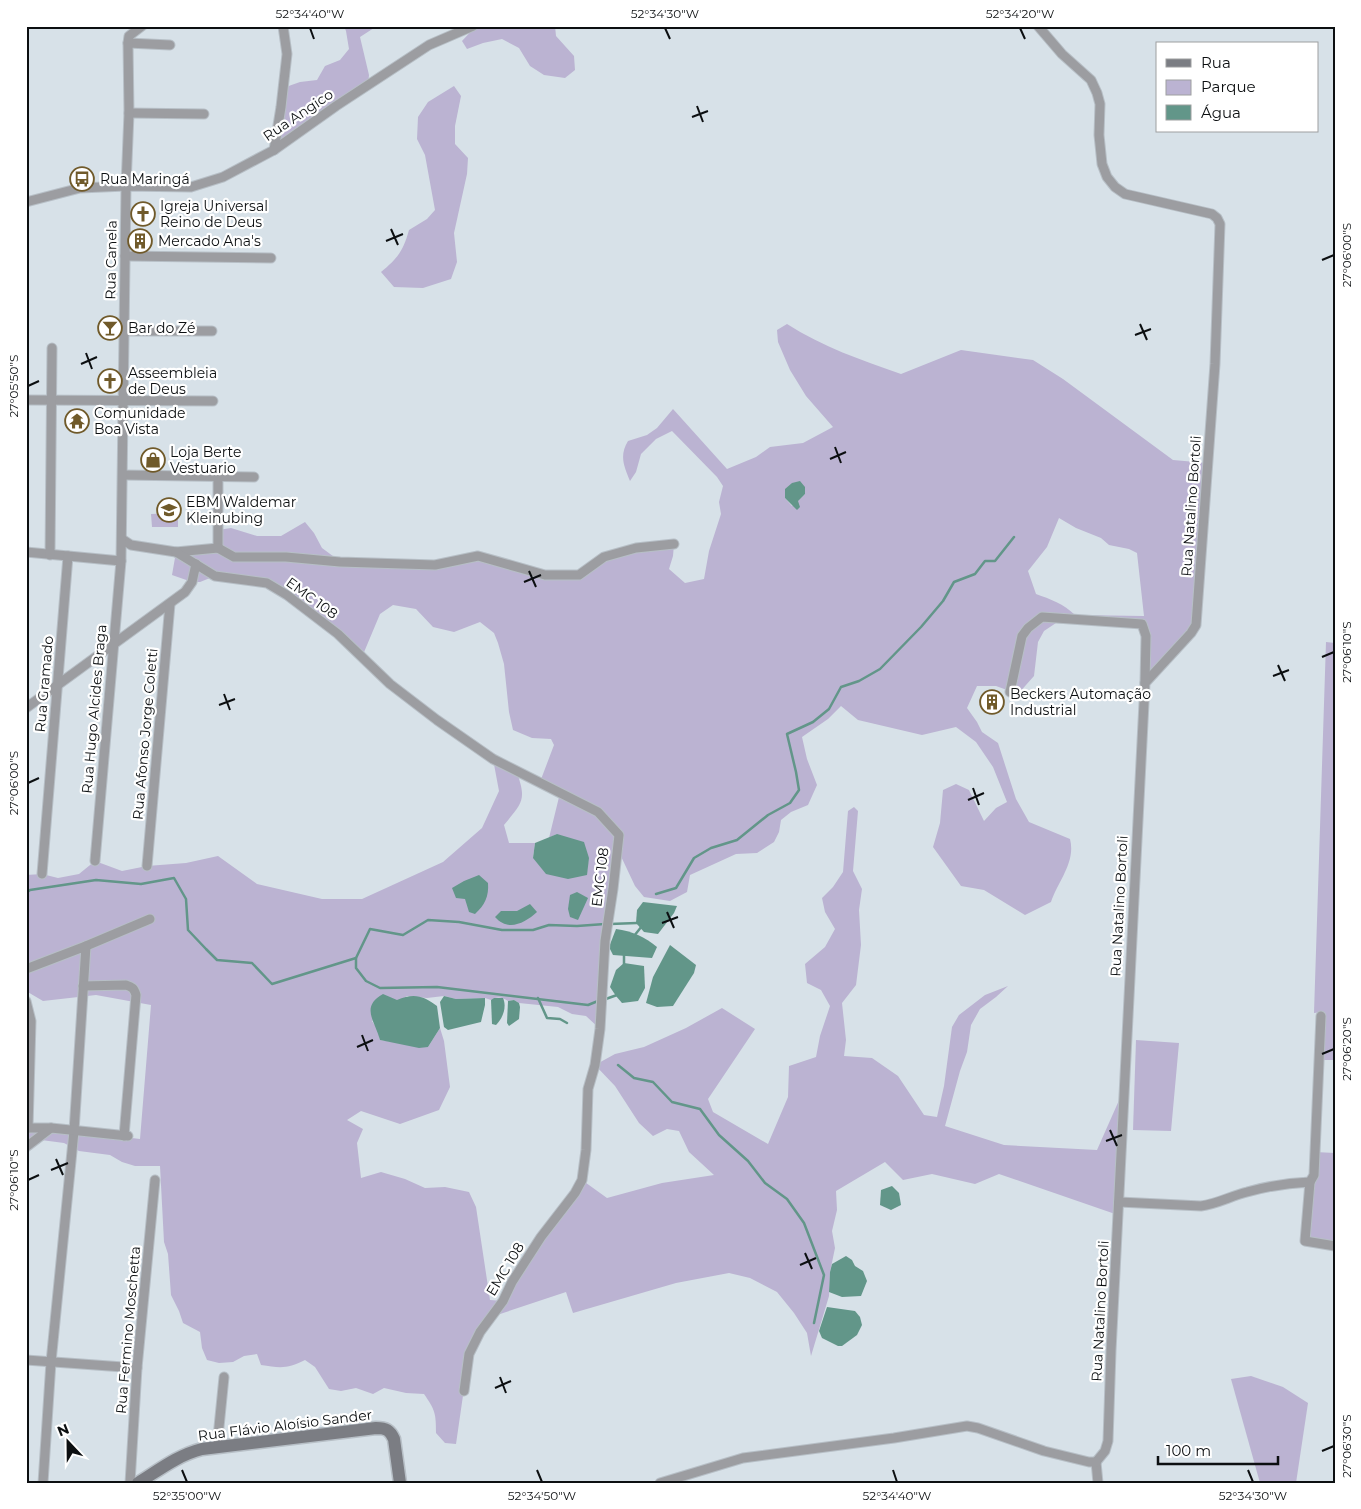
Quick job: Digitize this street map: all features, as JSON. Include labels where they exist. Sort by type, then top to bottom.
[{"type":"street","points":[[142,26],[129,36],[128,43],[170,45]]},
{"type":"street","points":[[274,150],[287,54],[283,26]]},
{"type":"street","name":"Rua Angico","points":[[126,186],[191,187],[223,177],[274,150],[336,106],[429,45],[473,26]]},
{"type":"street","name":"Rua Natalino Bortoli","points":[[1038,26],[1062,54],[1091,80],[1100,104],[1099,135],[1102,164],[1115,187],[1125,194],[1212,214],[1220,224],[1215,364],[1196,624],[1191,633],[1145,682],[1108,1441],[1105,1450],[1096,1462]]},
{"type":"street","name":"Rua Canela","points":[[121,560],[126,186],[129,113],[128,43]]},
{"type":"street","points":[[129,113],[204,114]]},
{"type":"street","points":[[26,202],[80,188],[126,186]]},
{"type":"street","points":[[125,256],[271,258]]},
{"type":"street","points":[[124,331],[212,331]]},
{"type":"street","points":[[50,555],[52,348]]},
{"type":"street","points":[[26,400],[214,401]]},
{"type":"street","points":[[123,475],[254,477]]},
{"type":"street","points":[[218,476],[218,548]]},
{"type":"street","points":[[122,539],[130,545],[176,552],[218,548],[234,557],[286,557],[340,562],[435,565],[478,556],[545,575],[578,575],[604,557],[636,548],[674,544]]},
{"type":"street","points":[[26,552],[121,560]]},
{"type":"street","name":"EMC 108","points":[[176,552],[215,576],[267,583],[287,595],[338,634],[390,684],[437,720],[493,759],[598,812],[620,834],[605,941],[600,1028],[595,1065],[588,1089],[586,1150],[582,1180],[576,1193],[541,1237],[512,1282],[503,1301],[480,1332],[469,1354],[464,1391]]},
{"type":"street","name":"Rua Gramado","points":[[42,874],[68,556]]},
{"type":"street","name":"Rua Hugo Alcides Braga","points":[[95,861],[121,560]]},
{"type":"street","points":[[26,708],[185,592],[192,582],[196,564]]},
{"type":"street","name":"Rua Afonso Jorge Coletti","points":[[147,866],[170,604]]},
{"type":"street","points":[[1010,692],[1022,636],[1028,628],[1042,617],[1142,624],[1146,636],[1145,682]]},
{"type":"street","points":[[26,969],[150,919]]},
{"type":"street","points":[[43,1483],[51,1362],[74,1130],[86,946]]},
{"type":"street","points":[[26,1001],[30,1021],[27,1128],[51,1128],[126,1136],[135,991],[132,987],[126,985],[83,986]]},
{"type":"street","points":[[1321,1016],[1314,1175],[1310,1182],[1305,1241],[1335,1246]]},
{"type":"street","points":[[26,1147],[51,1128]]},
{"type":"street","name":"Rua Fermino Moschetta","points":[[130,1483],[137,1368],[155,1180]]},
{"type":"street","points":[[1119,1202],[1201,1206],[1214,1204],[1268,1186],[1310,1182]]},
{"type":"street","points":[[26,1360],[137,1368]]},
{"type":"street","points":[[217,1447],[224,1376]]},
{"type":"street","points":[[660,1483],[743,1458],[894,1438],[967,1426],[1044,1451],[1096,1462],[1098,1483]]},
{"type":"street","name":"Rua Flávio Aloísio Sander","points":[[138,1483],[190,1452],[352,1430],[385,1428],[392,1433],[394,1439],[400,1483]]},
{"type":"green space","points":[[344,26],[377,26],[360,37],[369,75],[368,85],[274,150],[283,88],[300,82],[317,80],[325,66],[340,60],[349,49]]},
{"type":"green space","points":[[476,26],[555,26],[556,36],[574,56],[575,70],[565,78],[544,75],[530,66],[519,48],[502,39],[467,49],[462,41]]},
{"type":"green space","points":[[454,86],[461,96],[455,126],[455,144],[468,158],[467,174],[454,233],[457,262],[451,279],[423,288],[394,287],[381,272],[399,254],[409,230],[427,219],[435,210],[425,155],[417,139],[418,117],[428,102]]},
{"type":"green space","points":[[787,324],[828,346],[901,374],[961,350],[1033,360],[1063,379],[1173,460],[1207,463],[1196,625],[1145,683],[1142,624],[1109,622],[1094,625],[1056,623],[1044,631],[1038,642],[1034,676],[1018,694],[996,686],[977,686],[967,708],[982,732],[998,743],[1016,799],[1029,822],[1070,839],[1071,856],[1051,902],[1025,915],[984,890],[961,886],[933,847],[940,823],[943,790],[956,784],[969,790],[984,821],[996,808],[1007,802],[993,767],[976,742],[956,727],[922,735],[858,720],[841,706],[828,719],[802,737],[807,759],[817,785],[808,805],[791,812],[781,820],[779,832],[774,842],[757,853],[736,854],[690,875],[687,892],[670,901],[644,897],[635,886],[618,850],[600,1029],[586,1016],[572,1014],[558,1007],[519,1003],[514,1000],[508,1001],[500,998],[491,1000],[485,998],[456,999],[444,996],[427,998],[407,996],[372,1021],[378,1030],[380,1040],[428,1047],[440,1028],[444,1041],[450,1087],[439,1110],[400,1124],[361,1111],[347,1120],[363,1129],[357,1143],[361,1178],[381,1172],[405,1179],[425,1188],[445,1187],[469,1192],[476,1207],[490,1300],[503,1301],[582,1180],[607,1198],[662,1183],[714,1175],[689,1152],[679,1131],[667,1129],[653,1136],[639,1123],[615,1086],[595,1065],[615,1054],[644,1047],[686,1028],[722,1008],[755,1029],[708,1099],[713,1112],[768,1144],[788,1097],[789,1066],[816,1057],[820,1036],[830,1006],[821,990],[807,983],[805,964],[825,947],[835,929],[825,912],[822,898],[833,887],[843,872],[848,811],[854,807],[858,811],[853,871],[862,889],[859,910],[861,945],[856,985],[842,1003],[846,1040],[844,1056],[872,1058],[898,1076],[924,1115],[937,1117],[944,1086],[952,1027],[959,1015],[985,995],[1008,986],[980,1009],[971,1025],[967,1052],[945,1126],[1004,1145],[1097,1150],[1124,1089],[1118,1215],[999,1174],[975,1184],[932,1174],[903,1180],[885,1162],[836,1191],[837,1210],[832,1231],[835,1248],[830,1272],[829,1296],[811,1356],[807,1333],[794,1313],[777,1292],[750,1278],[729,1273],[676,1283],[573,1313],[566,1292],[491,1317],[469,1354],[456,1444],[445,1443],[436,1433],[434,1412],[424,1394],[406,1393],[384,1388],[373,1394],[356,1388],[341,1391],[329,1389],[315,1367],[305,1360],[294,1365],[279,1367],[261,1365],[257,1354],[244,1356],[233,1362],[219,1363],[207,1360],[202,1348],[200,1332],[183,1323],[171,1295],[168,1254],[164,1242],[160,1166],[135,1166],[122,1162],[110,1155],[79,1151],[64,1143],[26,1138],[26,1129],[91,1133],[140,1139],[151,1005],[96,995],[43,1001],[26,991],[26,875],[42,874],[58,878],[79,874],[95,861],[122,871],[147,866],[186,863],[218,856],[257,884],[322,899],[362,899],[443,862],[482,828],[499,791],[493,759],[516,770],[521,788],[521,800],[504,825],[509,843],[535,843],[533,858],[557,834],[549,838],[560,793],[540,782],[554,745],[551,739],[532,738],[513,730],[509,712],[504,664],[498,643],[494,633],[480,622],[454,632],[433,627],[416,609],[393,605],[380,614],[362,657],[267,583],[215,576],[200,582],[192,582],[172,575],[176,552],[218,548],[218,530],[231,528],[257,536],[281,536],[305,522],[314,533],[322,548],[341,562],[435,565],[478,556],[545,575],[578,575],[604,557],[674,544],[669,569],[685,583],[704,579],[709,551],[721,514],[719,502],[723,486],[717,477],[672,431],[656,439],[641,454],[636,472],[630,481],[624,466],[625,446],[628,441],[647,435],[657,428],[673,409],[727,469],[756,457],[770,447],[803,443],[833,427],[806,396],[790,370],[778,342],[777,330]],"holes":[[[786,489],[805,494],[792,506],[785,498]],[[1059,518],[1076,528],[1101,538],[1109,545],[1129,549],[1137,553],[1144,616],[1075,615],[1062,605],[1036,594],[1028,571],[1047,547]]]},
{"type":"green space","points":[[178,513],[178,527],[152,527],[151,514]]},
{"type":"green space","points":[[1326,642],[1335,643],[1335,1060],[1319,1060],[1322,1012],[1314,1013]]},
{"type":"green space","points":[[1136,1040],[1179,1043],[1171,1131],[1133,1130]]},
{"type":"green space","points":[[1315,1152],[1335,1153],[1335,1246],[1305,1241]]},
{"type":"green space","points":[[1251,1376],[1283,1387],[1308,1403],[1296,1483],[1260,1483],[1231,1379]]},
{"type":"water","points":[[800,481],[805,487],[805,494],[798,501],[800,507],[797,510],[785,498],[785,489],[792,483]]},
{"type":"water","points":[[557,834],[584,842],[589,858],[587,875],[568,879],[546,874],[533,858],[535,843]]},
{"type":"water","points":[[479,875],[488,883],[488,892],[484,904],[475,914],[469,912],[465,899],[456,898],[452,888]]},
{"type":"water","points":[[577,892],[588,898],[578,920],[570,917],[568,909],[570,895]]},
{"type":"water","points":[[643,902],[677,906],[658,934],[644,932],[636,923],[637,910]]},
{"type":"water","points":[[530,904],[537,912],[522,922],[511,925],[505,924],[495,917],[501,911],[517,911]]},
{"type":"water","points":[[616,929],[638,935],[657,947],[652,958],[613,955],[609,947]]},
{"type":"water","points":[[670,945],[696,965],[694,973],[673,1006],[657,1007],[646,1003],[653,977]]},
{"type":"water","points":[[624,963],[644,966],[645,988],[638,1001],[622,1003],[610,987],[616,970]]},
{"type":"water","points":[[383,994],[397,1000],[408,996],[418,996],[427,999],[437,1006],[440,1028],[428,1047],[419,1048],[380,1040],[371,1015],[371,1009],[376,999]]},
{"type":"water","points":[[444,996],[456,999],[485,998],[481,1022],[448,1030],[444,1027],[440,1002]]},
{"type":"water","points":[[503,998],[505,1005],[501,1019],[496,1025],[492,1024],[491,1000]]},
{"type":"water","points":[[514,1000],[519,1003],[519,1019],[509,1026],[507,1023],[508,1001]]},
{"type":"water","points":[[892,1186],[899,1193],[901,1205],[891,1210],[880,1205],[881,1190]]},
{"type":"water","points":[[846,1256],[852,1260],[855,1266],[863,1271],[867,1281],[861,1296],[842,1297],[829,1292],[832,1264]]},
{"type":"water","points":[[827,1307],[855,1311],[860,1317],[862,1325],[857,1335],[842,1346],[822,1338],[819,1331]]},
{"type":"waterway","points":[[656,894],[676,888],[694,858],[711,848],[737,840],[768,815],[790,803],[799,790],[787,734],[813,722],[829,709],[841,687],[859,681],[880,669],[921,627],[943,601],[954,582],[975,574],[985,561],[995,561],[1014,537]]},
{"type":"waterway","points":[[26,893],[30,890],[96,880],[141,884],[174,878],[186,899],[188,930],[217,960],[252,963],[272,984],[356,958],[370,929],[403,935],[428,920],[459,922],[502,930],[533,930],[549,925],[605,924]]},
{"type":"waterway","points":[[610,924],[637,923]]},
{"type":"waterway","points":[[634,936],[642,926]]},
{"type":"waterway","points":[[624,953],[624,965]]},
{"type":"waterway","points":[[356,958],[356,968],[366,981],[380,988],[437,987],[588,1005],[598,1001]]},
{"type":"waterway","points":[[603,1000],[617,995]]},
{"type":"waterway","points":[[538,998],[547,1018],[560,1019],[567,1023]]},
{"type":"waterway","points":[[618,1065],[634,1078],[653,1082],[672,1102],[700,1109],[719,1135],[748,1161],[765,1183],[787,1199],[804,1223],[824,1275],[814,1323]]},
{"type":"place","name":"Rua Maringá","points":[[82,179]]},
{"type":"place","name":"Igreja Universal Reino de Deus","points":[[143,214]]},
{"type":"place","name":"Mercado Ana's","points":[[140,241]]},
{"type":"place","name":"Bar do Zé","points":[[110,328]]},
{"type":"place","name":"Asseembleia de Deus","points":[[110,381]]},
{"type":"place","name":"Comunidade Boa Vista","points":[[77,421]]},
{"type":"place","name":"Loja Berte Vestuario","points":[[153,460]]},
{"type":"place","name":"EBM Waldemar Kleinubing","points":[[169,510]]},
{"type":"place","name":"Beckers Automação Industrial","points":[[992,702]]}]
